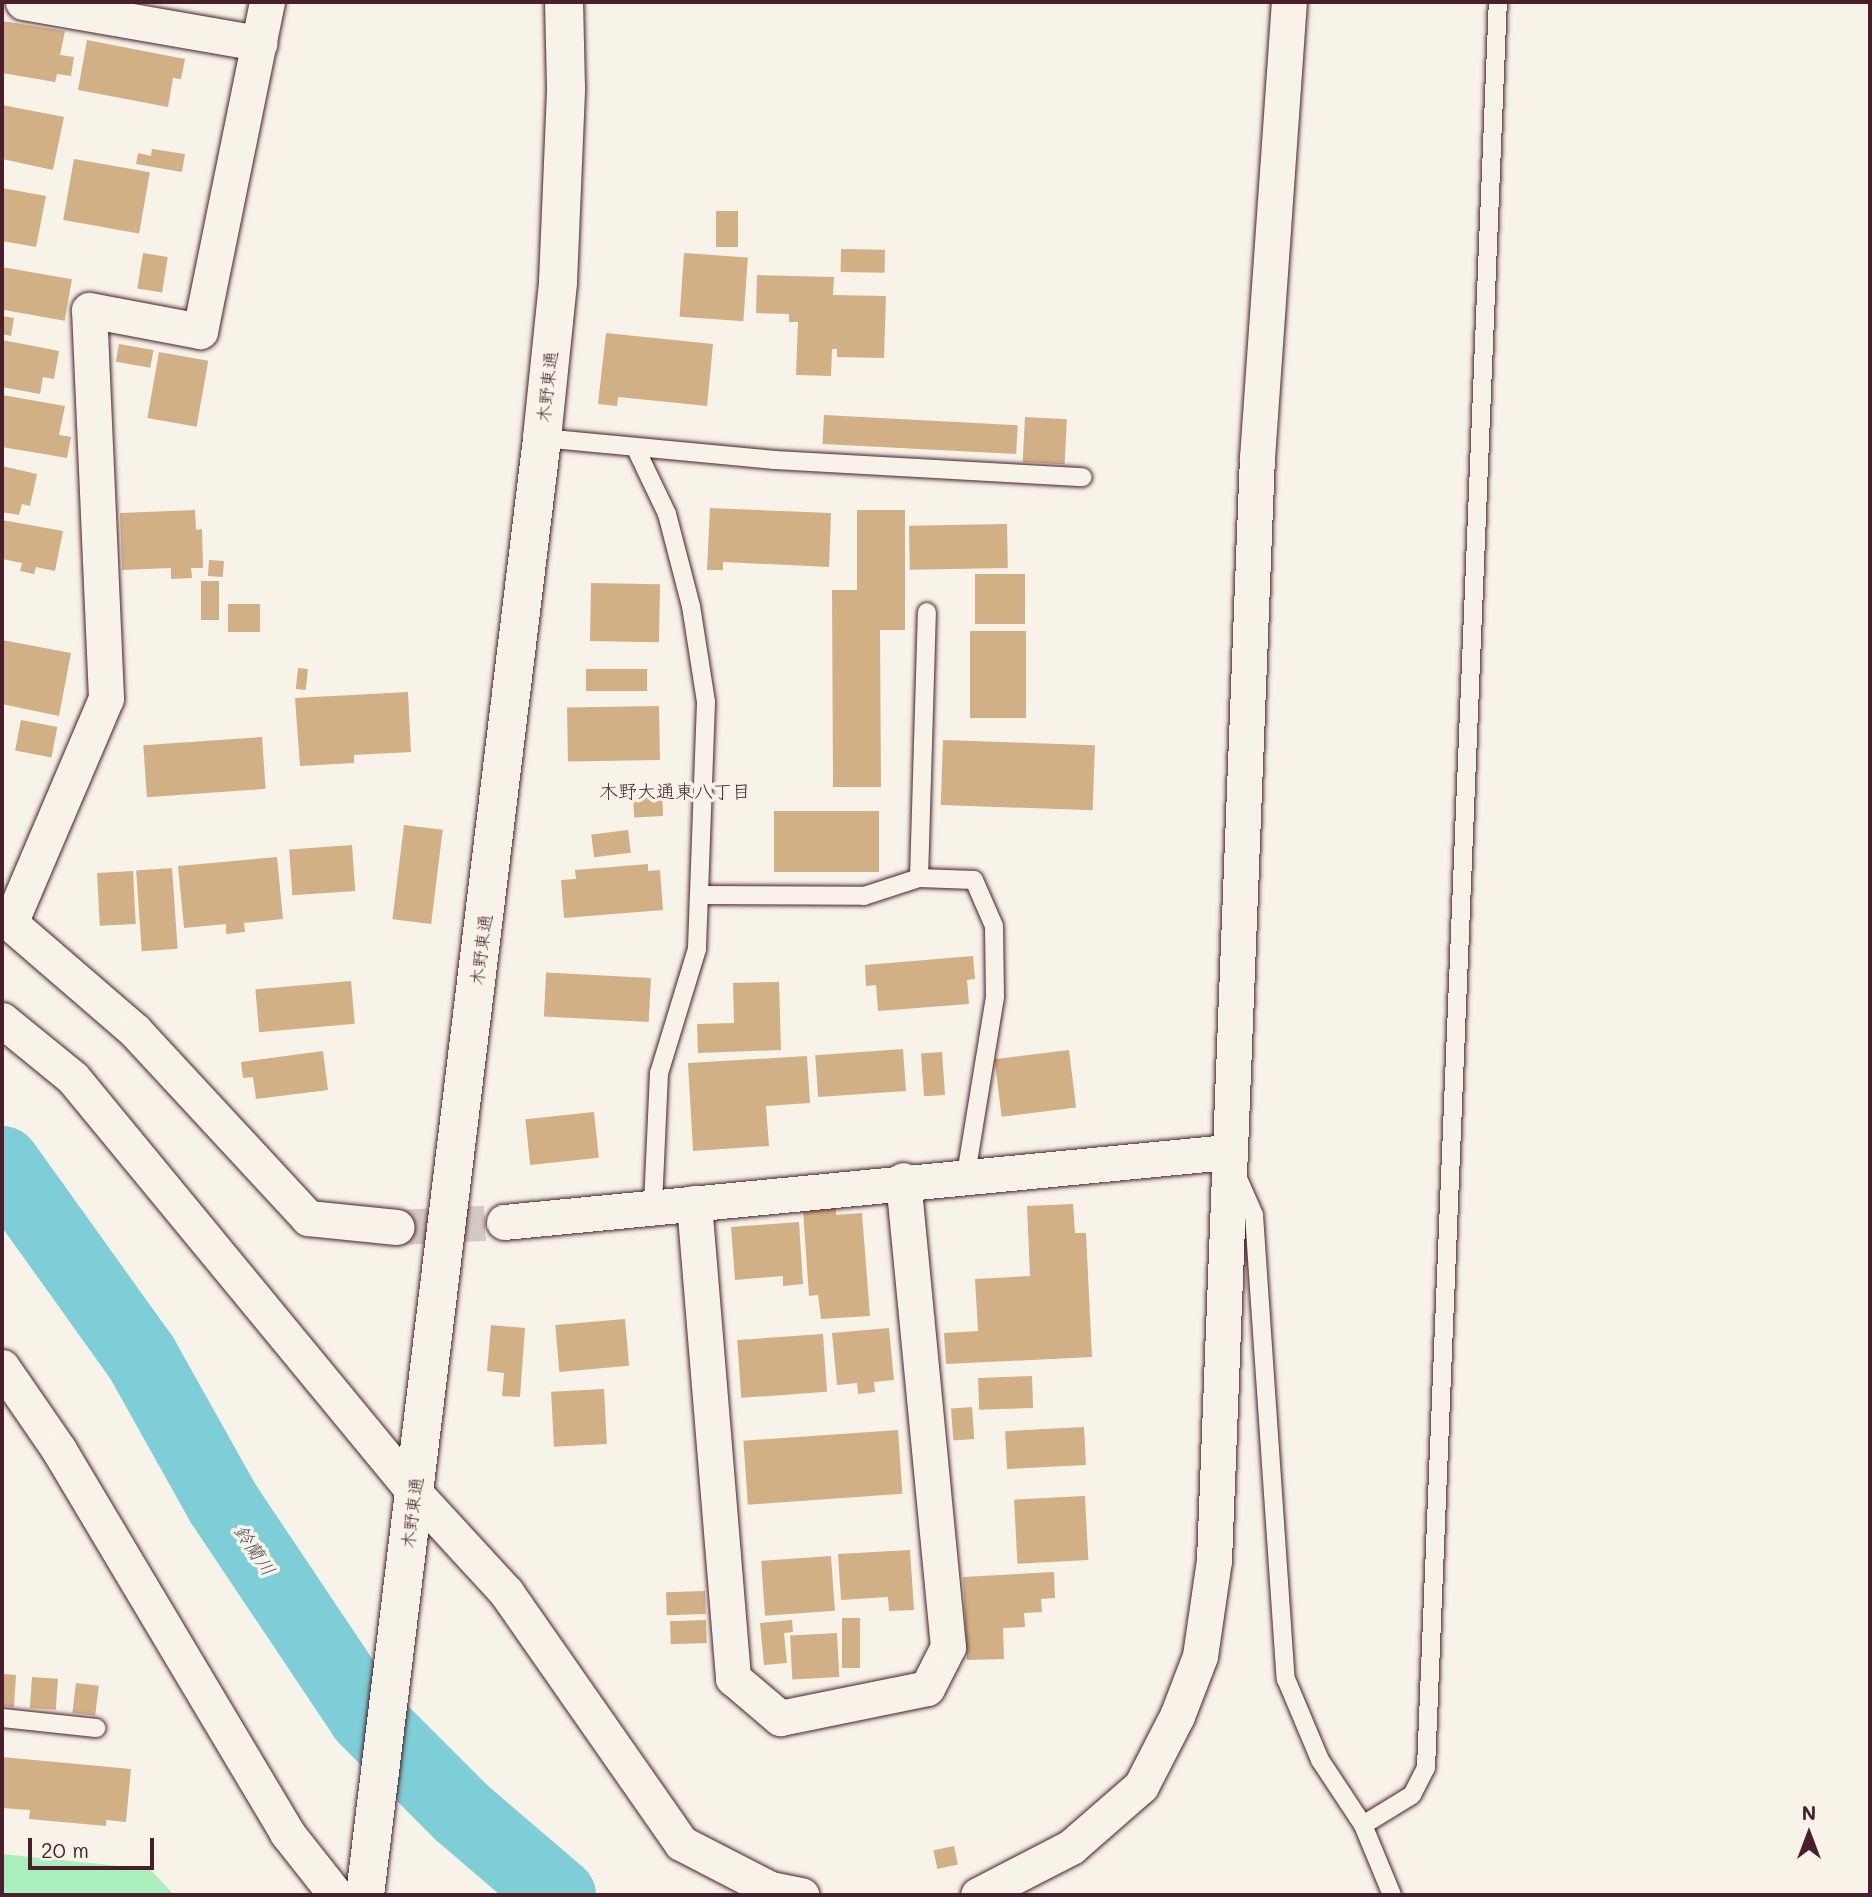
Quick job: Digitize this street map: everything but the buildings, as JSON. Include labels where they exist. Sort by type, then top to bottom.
[{"type":"street","points":[[23,2],[259,43]]},
{"type":"street","points":[[267,2],[200,331],[89,310],[106,698],[6,919],[135,1031],[308,1218],[397,1227]]},
{"type":"street","name":"木野東通","points":[[365,1895],[369,1843],[406,1563],[542,438],[558,282],[566,88],[564,2]]},
{"type":"street","points":[[978,1895],[1071,1847],[1141,1786],[1177,1716],[1200,1656],[1214,1560],[1227,1152],[1257,458],[1289,2]]},
{"type":"street","points":[[2,1020],[73,1078],[414,1492],[506,1592],[681,1843],[770,1889],[801,1895]]},
{"type":"street","points":[[504,1222],[903,1180],[1227,1152]]},
{"type":"street","points":[[694,1203],[733,1678],[780,1718],[927,1688],[948,1647],[903,1180]]},
{"type":"street","points":[[2,1367],[60,1450],[287,1833],[336,1895]]},
{"type":"lane","points":[[1363,1825],[1412,1795],[1426,1768],[1498,2]]},
{"type":"lane","points":[[542,438],[636,449],[1083,477]]},
{"type":"lane","points":[[636,449],[667,514],[691,606],[706,702],[697,949],[659,1073],[653,1207]]},
{"type":"lane","points":[[919,878],[927,612]]},
{"type":"lane","points":[[699,895],[864,896],[919,878],[974,880],[994,926],[995,997],[966,1175]]},
{"type":"lane","points":[[1227,1152],[1254,1215],[1286,1679],[1320,1760],[1363,1825],[1392,1895]]},
{"type":"lane","points":[[2,1718],[96,1728]]},
{"type":"green space","points":[[2,1854],[150,1869],[174,1895],[2,1895]]},
{"type":"waterway","name":"鈴蘭川","points":[[2,1163],[141,1357],[222,1502],[365,1716],[461,1812],[558,1895]]},
{"type":"tunnel","points":[[397,1227],[504,1222]]},
{"type":"district","name":"木野大通東八丁目","points":[[675,791]]}]
